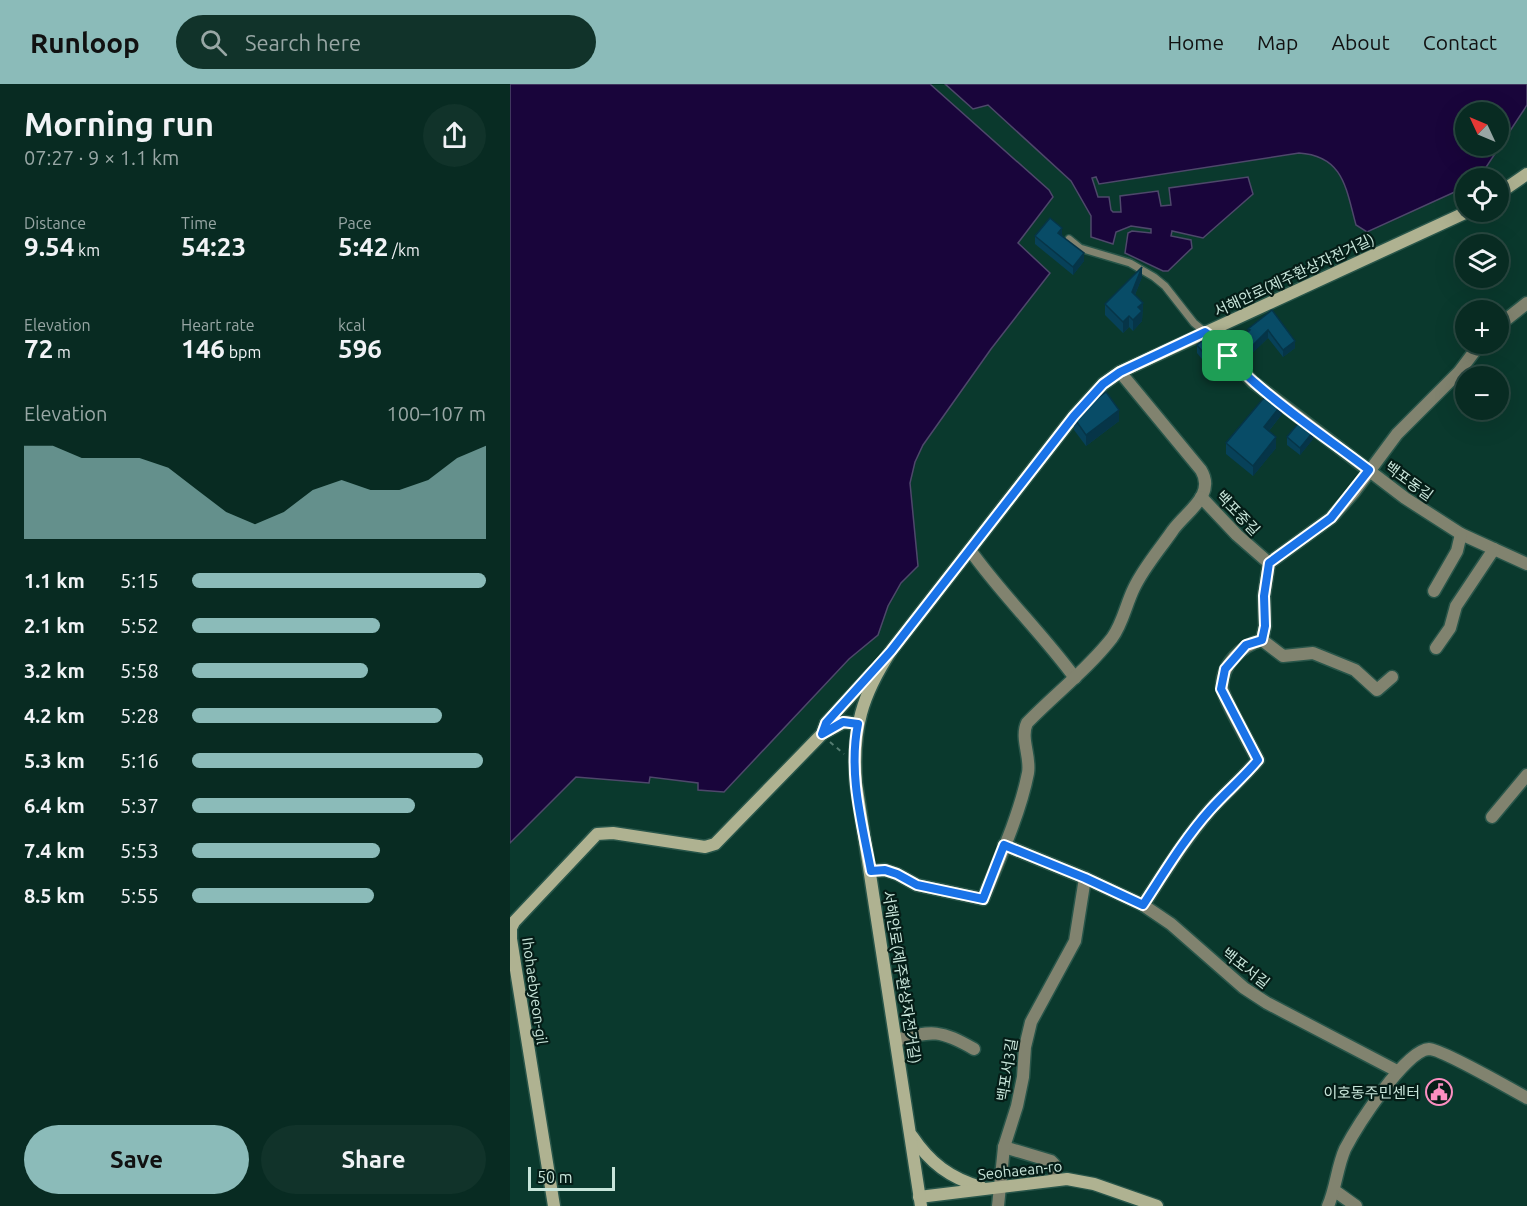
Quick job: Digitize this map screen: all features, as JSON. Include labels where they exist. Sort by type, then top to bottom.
[{"type":"street","points":[[1509,186],[1527,174]]},
{"type":"street","name":"서해안로(제주환상자전거길)","points":[[920,1201],[855,772],[858,724],[875,675],[891,651],[1074,416],[1103,384],[1120,372],[1455,217]]},
{"type":"street","points":[[1509,317],[1527,303]]},
{"type":"street","name":"백포동길","points":[[1205,332],[1215,339],[1253,381],[1405,498],[1461,534],[1527,564]]},
{"type":"street","points":[[1262,640],[1265,626],[1264,596],[1269,563],[1331,518],[1397,434],[1459,372],[1472,354]]},
{"type":"street","points":[[871,871],[885,870],[917,885],[983,899],[1028,773],[1025,728],[1042,708],[1075,678],[1117,631],[1134,588],[1146,567],[1206,491],[1207,483],[1201,470],[1120,372]]},
{"type":"street","name":"백포중길","points":[[1201,497],[1237,535],[1269,563]]},
{"type":"street","points":[[1434,591],[1457,551],[1461,534]]},
{"type":"street","points":[[1436,648],[1450,628],[1456,606],[1494,549]]},
{"type":"street","points":[[970,550],[1049,643],[1075,678]]},
{"type":"street","points":[[1262,640],[1283,656],[1313,653],[1355,670],[1377,690],[1392,677]]},
{"type":"street","points":[[1143,905],[1183,844],[1211,809],[1258,760],[1221,689],[1225,669],[1246,645],[1262,640]]},
{"type":"street","name":"Ihohaebyeon-gil","points":[[554,1206],[511,939],[514,922],[597,834],[613,833],[700,846],[715,844],[822,734],[826,723],[891,651]]},
{"type":"street","points":[[822,734],[843,722],[858,724]]},
{"type":"street","points":[[1492,817],[1527,775]]},
{"type":"street","name":"백포서길","points":[[1004,845],[1085,878],[1143,905],[1171,924],[1244,988],[1267,1003],[1397,1071]]},
{"type":"street","name":"백포서3길","points":[[998,1206],[993,1188],[1017,1106],[1023,1077],[1025,1047],[1031,1022],[1075,941],[1085,878]]},
{"type":"street","points":[[896,1040],[924,1033],[942,1033],[974,1049]]},
{"type":"street","points":[[1328,1206],[1335,1191],[1344,1151],[1397,1071],[1422,1051],[1428,1049],[1436,1051],[1527,1098]]},
{"type":"street","points":[[910,1133],[929,1158],[946,1173],[966,1183],[993,1188]]},
{"type":"street","points":[[1004,1147],[1051,1161],[1054,1164],[1055,1179]]},
{"type":"street","name":"Seohaean-ro","points":[[920,1201],[993,1188],[1067,1179],[1094,1184],[1144,1204],[1157,1206]]},
{"type":"street","points":[[1335,1191],[1356,1206]]},
{"type":"lane","points":[[1069,239],[1080,248],[1131,263],[1154,277],[1165,286],[1194,323],[1205,332]]},
{"type":"shaded area","points":[[510,84],[930,84],[1049,190],[1053,197],[1018,243],[1050,273],[991,349],[923,445],[915,462],[910,483],[918,566],[901,583],[888,606],[878,635],[849,659],[724,792],[698,790],[698,783],[650,777],[649,783],[576,777],[510,843]]},
{"type":"shaded area","points":[[945,84],[1527,84],[1527,105],[1509,132],[1509,102],[1455,102],[1455,156],[1493,156],[1486,168],[1455,168],[1455,192],[1367,232],[1356,225],[1341,177],[1325,160],[1314,155],[1299,153],[1099,184],[1096,177],[1092,178],[1098,197],[1109,197],[1111,210],[1121,212],[1120,196],[1158,191],[1161,206],[1171,205],[1169,188],[1248,177],[1253,194],[1203,238],[1172,231],[1171,236],[1191,240],[1192,248],[1168,271],[1163,271],[1125,253],[1128,233],[1132,231],[1151,233],[1151,229],[1131,226],[1116,232],[1113,244],[1091,237],[1091,216],[1071,181],[988,105],[973,109]]},
{"type":"building","points":[[1050,218],[1062,228],[1058,233],[1084,253],[1073,267],[1035,236]]},
{"type":"building","points":[[1142,267],[1132,292],[1143,303],[1138,307],[1142,311],[1133,320],[1129,316],[1123,322],[1105,304]]},
{"type":"building","points":[[1272,310],[1295,341],[1283,350],[1268,330],[1244,354],[1235,344],[1250,330],[1248,329]]},
{"type":"building","points":[[1206,338],[1215,349],[1206,356],[1197,345]]},
{"type":"building","points":[[1106,392],[1119,410],[1086,435],[1074,418]]},
{"type":"building","points":[[1268,393],[1282,404],[1264,427],[1276,437],[1253,466],[1226,443]]},
{"type":"building","points":[[1300,421],[1313,432],[1300,448],[1287,437]]},
{"type":"place","name":"이호동주민센터","points":[[1439,1092]]},
{"type":"route","points":[[1205,332],[1215,339],[1228,356],[1253,381],[1369,470],[1354,492],[1326,523],[1269,563],[1264,596],[1265,626],[1262,640],[1246,645],[1225,669],[1221,689],[1258,760],[1211,809],[1183,844],[1143,905],[1085,878],[1004,845],[983,899],[946,893],[917,885],[885,870],[871,871],[854,762],[858,724],[843,722],[833,730],[822,734],[826,723],[891,651],[1085,402],[1103,384],[1120,372],[1205,332]]}]
